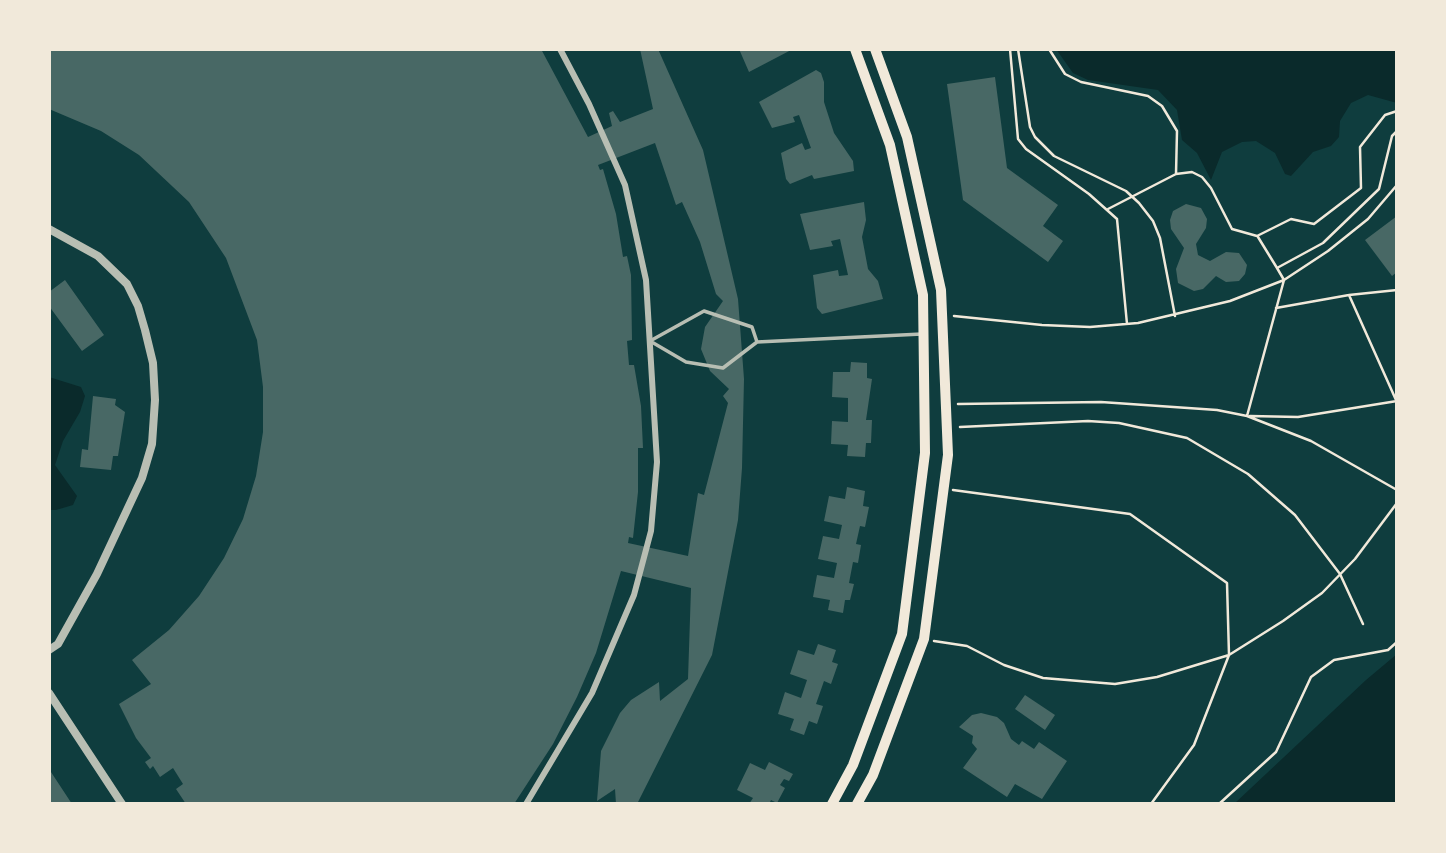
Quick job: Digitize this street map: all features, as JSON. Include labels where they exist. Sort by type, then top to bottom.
[{"type":"main road","points":[[832,804],[853,765],[902,634],[925,453],[923,295],[890,145],[855,49]]},
{"type":"main road","points":[[857,804],[873,775],[924,639],[948,455],[942,289],[907,137],[875,49]]},
{"type":"street","points":[[527,804],[592,693],[634,595],[651,531],[657,462],[646,280],[625,185],[589,104],[560,49]]},
{"type":"street","points":[[49,229],[98,256],[127,284],[138,306],[145,330],[153,363],[156,400],[152,444],[142,478],[97,575],[58,644],[49,650]]},
{"type":"street","points":[[49,693],[122,804]]},
{"type":"lane","points":[[650,341],[704,311],[752,327],[757,342]]},
{"type":"lane","points":[[650,341],[687,362],[723,368],[757,342],[924,334]]},
{"type":"path","points":[[1010,49],[1018,139],[1026,149],[1108,209],[1120,229],[1128,324]]},
{"type":"path","points":[[1018,49],[1030,127],[1035,137],[1054,156],[1126,191],[1153,221],[1160,238],[1175,316]]},
{"type":"path","points":[[1049,49],[1065,74],[1081,82],[1148,96],[1162,106],[1177,131],[1176,174]]},
{"type":"path","points":[[1257,236],[1292,219],[1314,224],[1361,188],[1360,147],[1385,115],[1397,111]]},
{"type":"path","points":[[1278,268],[1323,243],[1379,189],[1392,135],[1397,131]]},
{"type":"path","points":[[1108,209],[1176,174],[1192,172],[1202,177],[1232,229],[1257,236],[1284,280],[1247,416]]},
{"type":"path","points":[[954,316],[1042,325],[1128,324],[1175,316],[1230,301],[1284,280],[1328,251],[1368,219],[1397,185]]},
{"type":"path","points":[[1276,308],[1349,295],[1397,290]]},
{"type":"path","points":[[1247,416],[1297,417],[1397,401],[1349,295]]},
{"type":"path","points":[[958,404],[1101,402],[1217,410],[1247,416],[1311,441],[1397,490]]},
{"type":"path","points":[[960,427],[1088,421],[1119,423],[1187,438],[1248,474],[1295,514],[1340,574],[1363,624]]},
{"type":"path","points":[[944,489],[1130,514],[1227,583],[1229,655],[1194,745],[1151,804]]},
{"type":"path","points":[[924,639],[967,646],[1004,665],[1043,678],[1115,684],[1157,677],[1229,655],[1303,607],[1340,574],[1397,503]]},
{"type":"path","points":[[1219,804],[1276,752],[1311,677],[1334,660],[1388,650],[1397,642]]},
{"type":"water","points":[[1056,49],[1397,49],[1397,103],[1368,95],[1351,103],[1340,121],[1339,137],[1331,146],[1313,152],[1291,176],[1285,174],[1275,153],[1256,141],[1242,142],[1222,152],[1211,180],[1197,153],[1182,140],[1177,110],[1158,90],[1088,80],[1073,73]]},
{"type":"water","points":[[49,377],[81,387],[85,396],[80,412],[63,441],[55,465],[77,496],[73,505],[56,510],[49,510]]},
{"type":"water","points":[[1397,654],[1397,804],[1234,804],[1366,680]]},
{"type":"building","points":[[49,49],[541,49],[588,137],[612,126],[609,113],[613,111],[620,122],[653,109],[640,49],[658,49],[703,150],[738,299],[744,379],[742,468],[738,520],[712,655],[637,804],[616,804],[615,789],[597,801],[601,751],[620,713],[631,700],[659,682],[660,701],[688,679],[691,588],[621,571],[596,653],[577,697],[553,744],[514,804],[186,804],[176,789],[183,784],[173,768],[160,777],[153,766],[150,769],[145,762],[151,758],[136,738],[119,704],[151,684],[132,660],[169,630],[199,596],[224,558],[243,519],[256,476],[263,432],[263,387],[257,340],[226,258],[189,202],[139,155],[101,131],[49,109]],"holes":[[[655,143],[676,205],[682,202],[700,242],[716,294],[723,301],[705,327],[701,349],[710,371],[729,389],[723,396],[728,403],[704,495],[698,493],[688,556],[628,543],[629,537],[633,538],[638,492],[638,448],[643,448],[641,406],[634,365],[629,365],[627,341],[632,340],[631,275],[627,256],[623,257],[616,214],[603,169],[600,170],[598,165]]]},
{"type":"building","points":[[739,49],[793,49],[749,72]]},
{"type":"building","points":[[816,70],[821,73],[824,82],[824,102],[834,133],[853,161],[854,171],[814,179],[812,175],[790,184],[786,179],[781,153],[802,143],[805,150],[811,148],[799,115],[793,117],[795,122],[772,128],[759,102]]},
{"type":"building","points":[[995,77],[1007,168],[1058,205],[1043,226],[1063,241],[1048,262],[963,200],[947,84]]},
{"type":"building","points":[[864,202],[866,220],[862,237],[868,269],[878,281],[883,299],[822,314],[817,308],[813,275],[838,270],[839,276],[848,275],[840,239],[831,241],[833,246],[810,250],[800,214]]},
{"type":"building","points":[[1186,204],[1201,208],[1207,219],[1206,228],[1196,244],[1198,255],[1210,261],[1226,252],[1239,253],[1247,265],[1245,274],[1239,281],[1226,282],[1216,276],[1203,289],[1194,291],[1178,283],[1176,269],[1184,248],[1171,229],[1170,220],[1173,211]]},
{"type":"building","points":[[1397,216],[1397,272],[1392,276],[1365,240]]},
{"type":"building","points":[[65,280],[104,335],[82,351],[49,306],[49,292]]},
{"type":"building","points":[[851,362],[867,363],[867,378],[872,379],[866,420],[872,420],[871,443],[866,443],[865,457],[847,456],[848,445],[831,444],[832,421],[848,422],[848,398],[832,397],[833,372],[850,372]]},
{"type":"building","points":[[93,396],[116,399],[115,405],[125,412],[118,456],[113,456],[111,470],[80,467],[82,449],[88,450]]},
{"type":"building","points":[[847,487],[865,491],[863,506],[869,507],[865,527],[860,526],[856,544],[861,545],[858,563],[853,562],[849,583],[854,584],[850,600],[845,600],[843,613],[828,610],[830,600],[813,597],[817,575],[834,578],[837,563],[818,559],[823,536],[839,539],[842,525],[824,521],[829,496],[845,499]]},
{"type":"building","points":[[818,644],[836,650],[832,662],[838,664],[831,684],[824,681],[816,704],[823,706],[817,724],[809,721],[804,735],[790,730],[794,719],[778,714],[785,692],[801,698],[807,680],[790,674],[798,650],[814,655]]},
{"type":"building","points":[[1025,695],[1055,715],[1045,730],[1015,709]]},
{"type":"building","points":[[981,713],[997,717],[1004,723],[1011,739],[1019,745],[1022,741],[1034,749],[1039,742],[1067,761],[1042,799],[1015,784],[1007,797],[963,768],[977,749],[972,743],[973,736],[959,727],[972,715]]},
{"type":"building","points":[[769,762],[793,774],[789,781],[784,779],[780,785],[785,788],[777,803],[771,800],[769,804],[749,804],[753,798],[737,790],[750,763],[765,770]]},
{"type":"building","points":[[49,769],[72,804],[49,804]]}]
